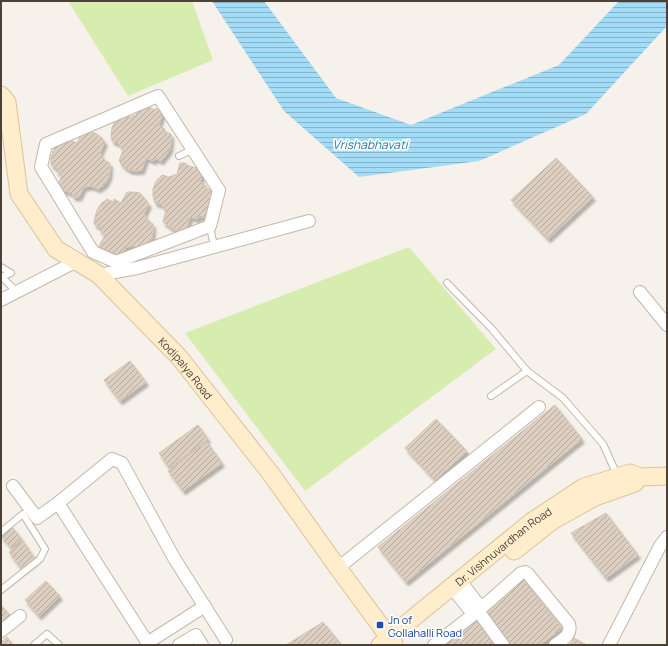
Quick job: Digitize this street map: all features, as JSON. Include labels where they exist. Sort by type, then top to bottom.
[{"type":"main road","name":"Kodipalya Road","points":[[1,95],[7,102],[19,194],[56,248],[99,275],[179,357],[271,474],[389,643]]},
{"type":"main road","name":"Dr. Vishnuvardhan Road","points":[[389,643],[531,522],[584,487],[630,473],[640,477],[667,476]]},
{"type":"main road","name":"Dr. Vishnuvardhan Road","points":[[389,643],[552,521],[595,497],[635,483],[640,477]]},
{"type":"street","points":[[158,96],[219,190],[210,226],[116,262],[93,252],[41,167],[46,144],[158,96]]},
{"type":"street","points":[[99,275],[137,268],[309,221]]},
{"type":"street","points":[[1,300],[77,261]]},
{"type":"street","points":[[640,292],[667,325]]},
{"type":"street","points":[[338,568],[539,407]]},
{"type":"street","points":[[13,486],[37,518],[112,459],[122,463],[174,558],[226,640]]},
{"type":"street","points":[[58,503],[148,644],[204,606]]},
{"type":"street","points":[[609,645],[660,546],[667,537]]},
{"type":"street","points":[[434,645],[478,611],[521,573],[525,572],[569,624],[569,633],[555,645]]},
{"type":"street","points":[[461,590],[503,645]]},
{"type":"street","points":[[1,631],[20,616]]},
{"type":"street","points":[[179,645],[196,635],[202,645]]},
{"type":"lane","points":[[179,156],[193,149]]},
{"type":"lane","points":[[210,226],[216,247]]},
{"type":"lane","points":[[1,267],[11,273],[1,277],[17,292]]},
{"type":"lane","points":[[448,283],[492,329],[527,371],[563,398],[603,444],[618,477]]},
{"type":"lane","points":[[491,396],[527,371]]},
{"type":"lane","points":[[1,532],[23,514],[45,549],[40,559],[1,590]]},
{"type":"lane","points":[[34,645],[47,634],[59,645]]},
{"type":"green space","points":[[68,1],[192,1],[213,60],[128,96]]},
{"type":"green space","points":[[409,247],[496,349],[305,491],[185,333]]},
{"type":"water","name":"Vrishabhavati","points":[[212,1],[264,1],[336,98],[411,125],[559,65],[619,1],[667,1],[667,26],[586,114],[479,161],[359,177],[284,111]]},
{"type":"building","points":[[140,104],[156,110],[156,108],[163,113],[159,124],[160,127],[165,129],[164,132],[171,134],[171,141],[170,149],[161,161],[155,158],[154,161],[146,158],[142,170],[136,171],[129,170],[119,161],[123,150],[118,143],[112,141],[111,135],[115,120],[121,114],[129,117],[136,115]]},
{"type":"building","points":[[82,132],[95,133],[105,142],[100,153],[104,160],[110,163],[110,169],[109,177],[105,184],[98,189],[91,186],[84,187],[79,197],[75,197],[72,196],[73,194],[63,190],[63,192],[56,187],[62,176],[60,175],[61,173],[56,171],[57,168],[51,165],[51,158],[57,144],[63,139],[69,142],[70,140],[77,143]]},
{"type":"building","points":[[556,158],[593,197],[548,239],[511,200]]},
{"type":"building","points":[[180,163],[196,168],[196,166],[204,170],[200,182],[202,182],[201,184],[207,186],[206,188],[213,190],[210,212],[205,218],[199,216],[198,219],[190,217],[187,228],[174,230],[163,222],[166,210],[161,204],[155,203],[153,189],[156,181],[162,175],[169,177],[177,174]]},
{"type":"building","points":[[127,192],[140,193],[149,204],[144,214],[148,221],[153,224],[152,238],[141,250],[134,246],[126,247],[121,257],[114,256],[115,254],[102,250],[99,246],[105,235],[103,234],[104,232],[99,230],[100,227],[94,224],[95,217],[101,204],[107,199],[113,202],[114,199],[121,203]]},
{"type":"building","points":[[130,361],[146,382],[120,401],[104,380]]},
{"type":"building","points":[[555,405],[582,439],[406,582],[378,547]]},
{"type":"building","points":[[436,419],[467,451],[435,480],[405,448]]},
{"type":"building","points":[[198,425],[208,439],[169,468],[159,453]]},
{"type":"building","points":[[207,442],[222,463],[183,491],[168,471]]},
{"type":"building","points":[[606,513],[638,555],[606,578],[571,533]]},
{"type":"building","points":[[11,526],[22,539],[11,548],[1,535]]},
{"type":"building","points":[[23,541],[36,560],[22,570],[9,552]]},
{"type":"building","points":[[523,579],[562,628],[540,645],[511,645],[483,611]]},
{"type":"building","points":[[46,581],[60,596],[39,616],[25,600]]},
{"type":"building","points":[[1,605],[10,615],[5,621],[1,617]]},
{"type":"building","points":[[475,619],[496,645],[443,645]]},
{"type":"building","points":[[323,622],[341,644],[286,645]]},
{"type":"building","points":[[7,637],[13,645],[1,645],[1,642]]},
{"type":"building","points":[[574,638],[587,645],[570,645]]},
{"type":"place","name":"Jn of Gollahalli Road","points":[[380,625]]}]
